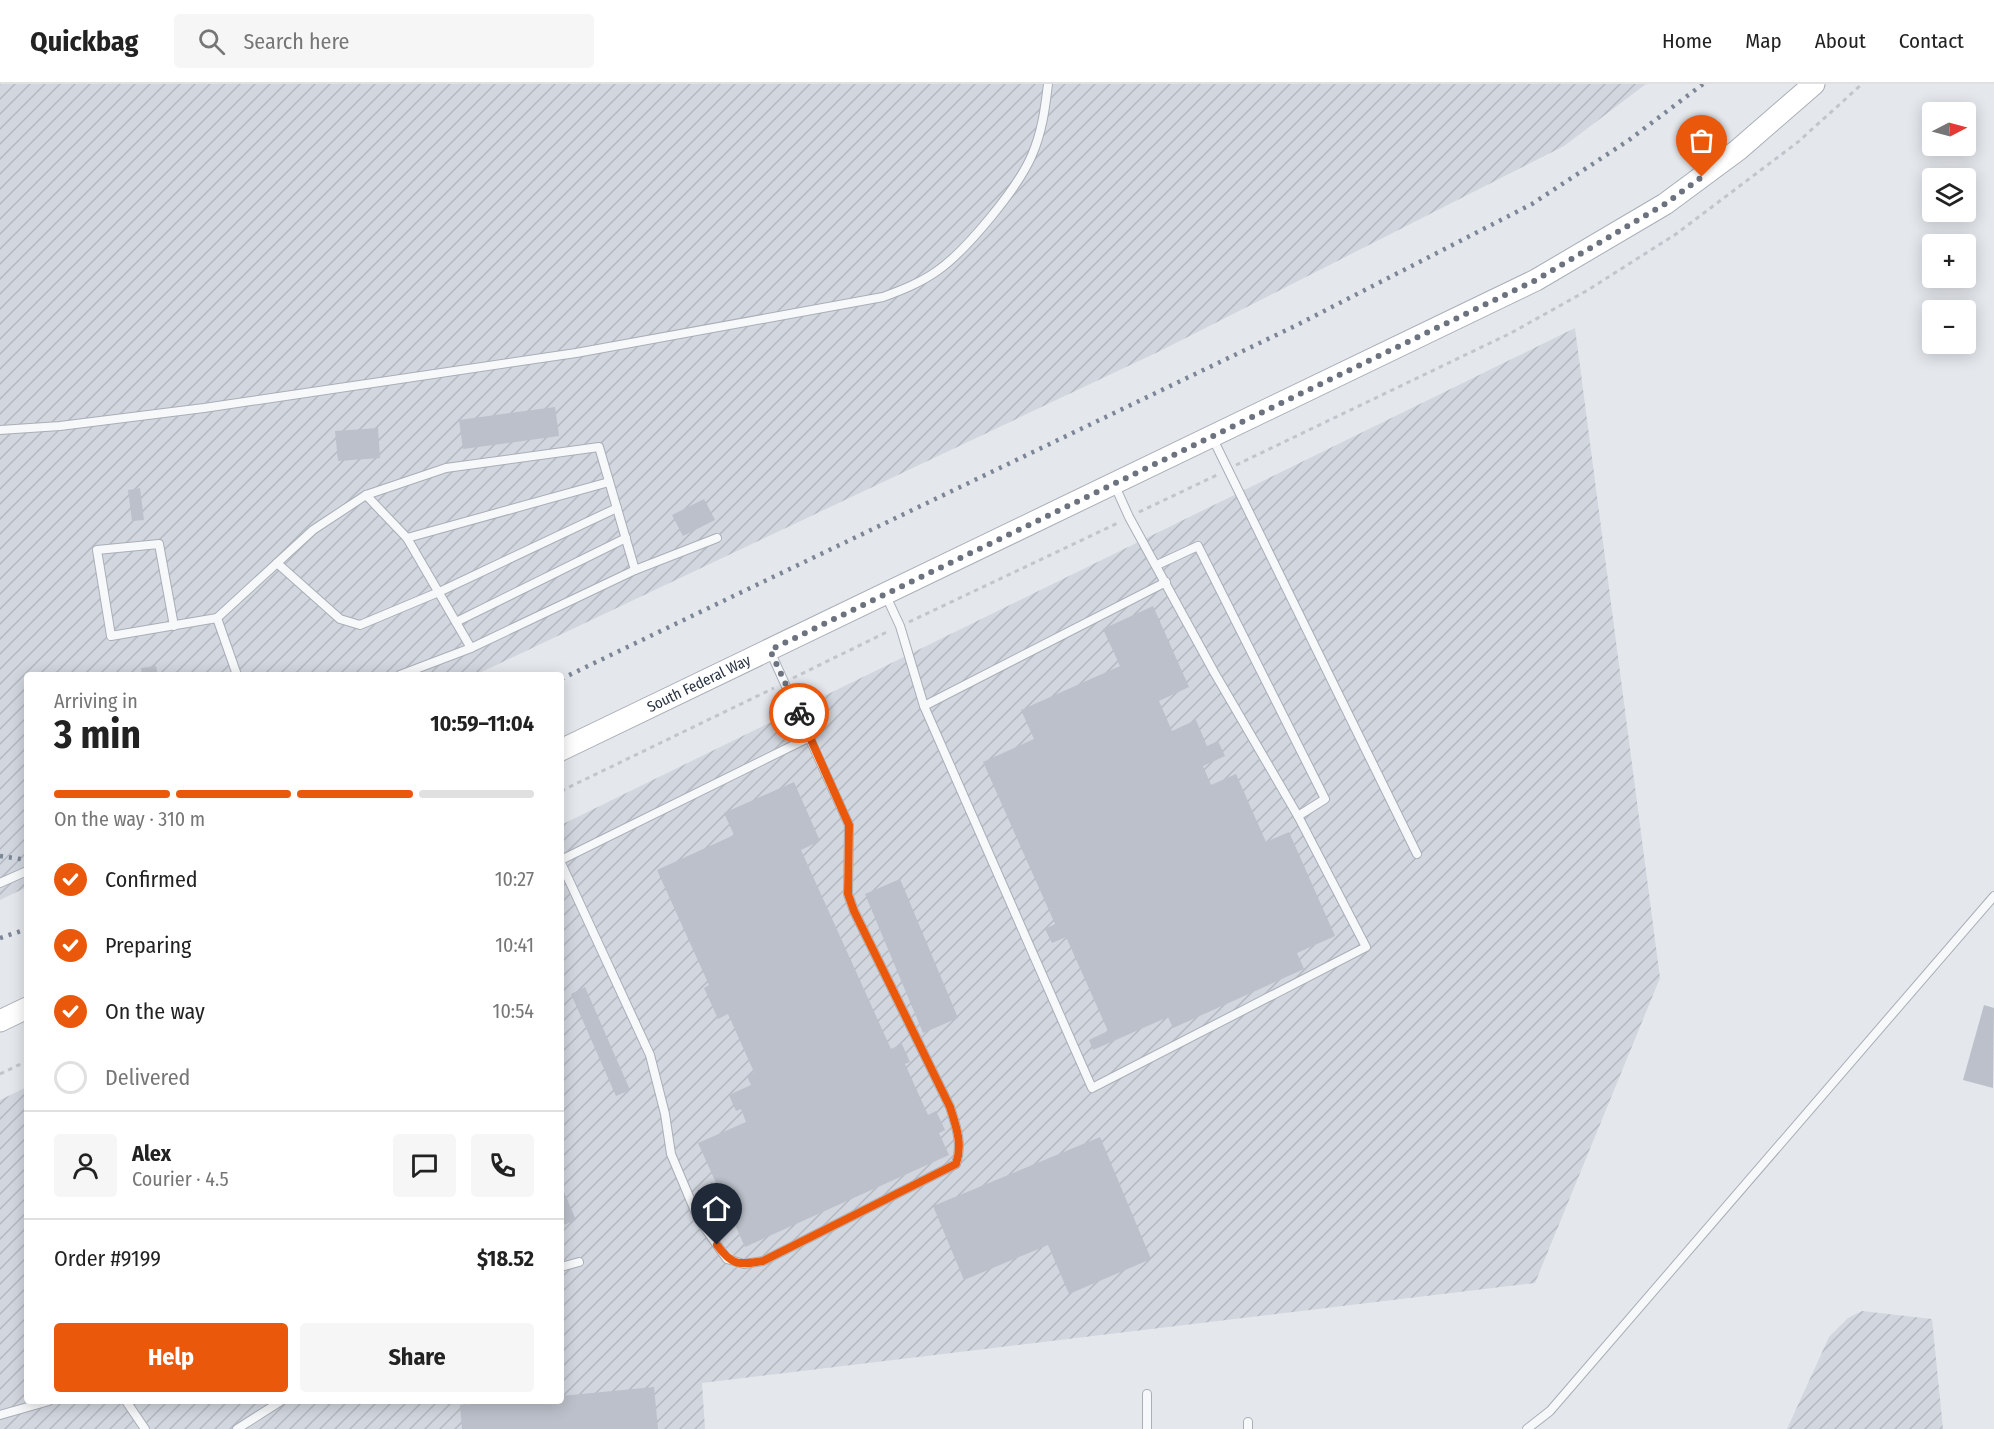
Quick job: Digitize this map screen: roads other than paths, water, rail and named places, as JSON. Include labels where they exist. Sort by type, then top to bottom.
[{"type":"main road","name":"South Federal Way","points":[[564,749],[1536,280],[1665,204],[1738,150],[1814,84]]},
{"type":"main road","points":[[0,1021],[24,1009]]},
{"type":"lane","points":[[0,430],[60,426],[204,408],[576,353],[883,297],[911,287],[938,270],[977,233],[1014,186],[1031,156],[1044,122],[1048,84]]},
{"type":"lane","points":[[1212,437],[1417,854]]},
{"type":"lane","points":[[174,627],[159,544],[97,550],[111,636],[174,627],[216,618],[313,530],[366,495],[446,468],[599,447],[635,570]]},
{"type":"lane","points":[[407,538],[609,482]]},
{"type":"lane","points":[[885,594],[900,626],[924,706],[1092,1088],[1366,947],[1298,816],[1214,672],[1129,517],[1114,484]]},
{"type":"lane","points":[[366,495],[407,538],[471,648]]},
{"type":"lane","points":[[277,563],[340,619],[360,625],[439,592],[617,508]]},
{"type":"lane","points":[[456,622],[626,538]]},
{"type":"lane","points":[[408,672],[471,648],[635,570],[717,538]]},
{"type":"lane","points":[[1157,565],[1198,546],[1325,800],[1298,816]]},
{"type":"lane","points":[[924,706],[1166,582]]},
{"type":"lane","points":[[216,618],[236,672]]},
{"type":"lane","points":[[564,869],[650,1055],[665,1114],[670,1154],[698,1218],[727,1259],[744,1264],[763,1261],[956,1164],[960,1153],[958,1133],[950,1107],[854,911],[848,894],[849,825],[770,650]]},
{"type":"lane","points":[[564,860],[810,737]]},
{"type":"lane","points":[[0,883],[24,872]]},
{"type":"lane","points":[[1527,1429],[1550,1411],[1994,897]]},
{"type":"lane","points":[[564,1266],[579,1262]]},
{"type":"lane","points":[[1147,1394],[1147,1429]]},
{"type":"lane","points":[[0,1415],[38,1404]]},
{"type":"lane","points":[[128,1404],[145,1429]]},
{"type":"lane","points":[[237,1429],[276,1404]]},
{"type":"railway","points":[[564,678],[1295,326],[1532,204],[1629,140],[1703,84]]},
{"type":"railway","points":[[0,856],[24,860]]},
{"type":"railway","points":[[0,938],[24,930]]}]
